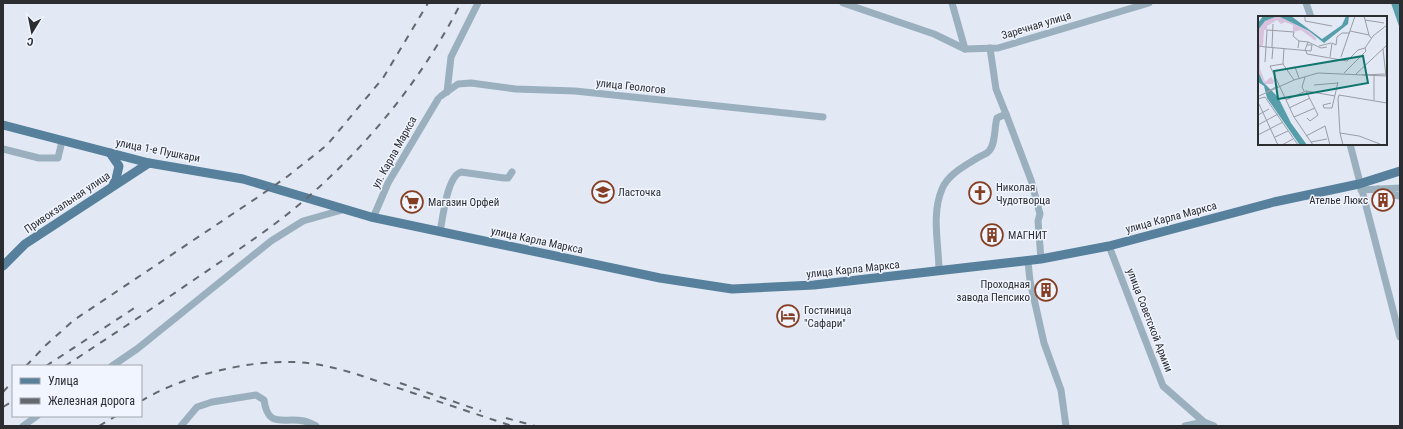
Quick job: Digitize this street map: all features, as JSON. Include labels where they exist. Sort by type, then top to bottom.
[{"type":"main road","name":"улица 1-е Пушкари","points":[[3,125],[149,163],[243,179],[308,197]]},
{"type":"main road","points":[[110,153],[118,166],[116,179],[113,185]]},
{"type":"main road","name":"Привокзальная улица","points":[[3,266],[25,244],[113,185],[149,163]]},
{"type":"main road","name":"улица Карла Маркса","points":[[308,197],[342,210],[373,218],[660,278],[732,289],[805,286],[1041,260],[1109,246],[1274,202],[1360,187],[1376,179],[1400,171]]},
{"type":"street","points":[[442,96],[451,57],[478,3]]},
{"type":"street","points":[[843,3],[934,34],[965,50]]},
{"type":"street","points":[[952,3],[965,50]]},
{"type":"street","name":"Заречная улица","points":[[965,50],[975,48],[998,48],[1149,3]]},
{"type":"street","points":[[1306,3],[1311,16]]},
{"type":"street","points":[[990,48],[996,89],[1031,180],[1040,214],[1038,222],[1041,260]]},
{"type":"street","name":"улица Геологов","points":[[442,96],[458,84],[471,83],[516,89],[575,91],[823,117]]},
{"type":"street","name":"ул. Карла Маркса","points":[[373,218],[388,182],[442,96]]},
{"type":"street","points":[[939,272],[939,249],[936,228],[940,196],[943,187],[962,166],[989,152],[992,146],[997,118],[1006,114]]},
{"type":"street","points":[[3,149],[39,158],[58,158],[62,141]]},
{"type":"street","points":[[1350,145],[1400,336]]},
{"type":"street","points":[[440,232],[450,183],[457,173],[461,172],[508,178],[512,172]]},
{"type":"street","points":[[1376,179],[1378,189],[1381,193],[1400,196]]},
{"type":"street","name":"улица Карла Маркса","points":[[1360,187],[1378,189],[1400,188]]},
{"type":"street","points":[[113,365],[137,349],[271,241],[303,221],[342,210]]},
{"type":"street","name":"улица Советской Армии","points":[[1109,246],[1163,386],[1204,422],[1214,426]]},
{"type":"street","points":[[1028,262],[1030,281],[1044,343],[1061,390],[1066,426]]},
{"type":"street","points":[[181,426],[197,407],[212,402],[256,395],[264,400],[265,410],[272,419],[280,422],[304,421],[316,426]]},
{"type":"street","points":[[23,426],[36,417]]},
{"type":"street","points":[[1185,426],[1204,422]]},
{"type":"water","points":[[1391,3],[1400,3],[1400,29]]},
{"type":"railway","points":[[27,365],[46,345],[74,320],[258,197],[288,176],[327,145],[383,78],[428,3]]},
{"type":"railway","points":[[67,365],[256,238],[283,218],[331,176],[374,131],[413,82],[430,57],[461,3]]},
{"type":"railway","points":[[48,365],[139,305]]},
{"type":"railway","points":[[142,400],[174,385],[212,372],[252,364],[298,362],[322,365],[353,373],[512,426]]},
{"type":"railway","points":[[3,392],[12,382]]},
{"type":"railway","points":[[400,383],[481,411]]},
{"type":"railway","points":[[3,407],[12,402]]},
{"type":"railway","points":[[99,426],[114,417]]},
{"type":"railway","points":[[506,418],[535,426]]},
{"type":"place","name":"Ласточка","points":[[603,192]]},
{"type":"place","name":"Николая Чудотворца","points":[[980,193]]},
{"type":"place","name":"Ателье Люкс","points":[[1383,200]]},
{"type":"place","name":"Магазин Орфей","points":[[412,202]]},
{"type":"place","name":"МАГНИТ","points":[[992,235]]},
{"type":"place","name":"Проходная завода Пепсико","points":[[1046,290]]},
{"type":"place","name":"Гостиница \"Сафари\"","points":[[788,316]]}]
